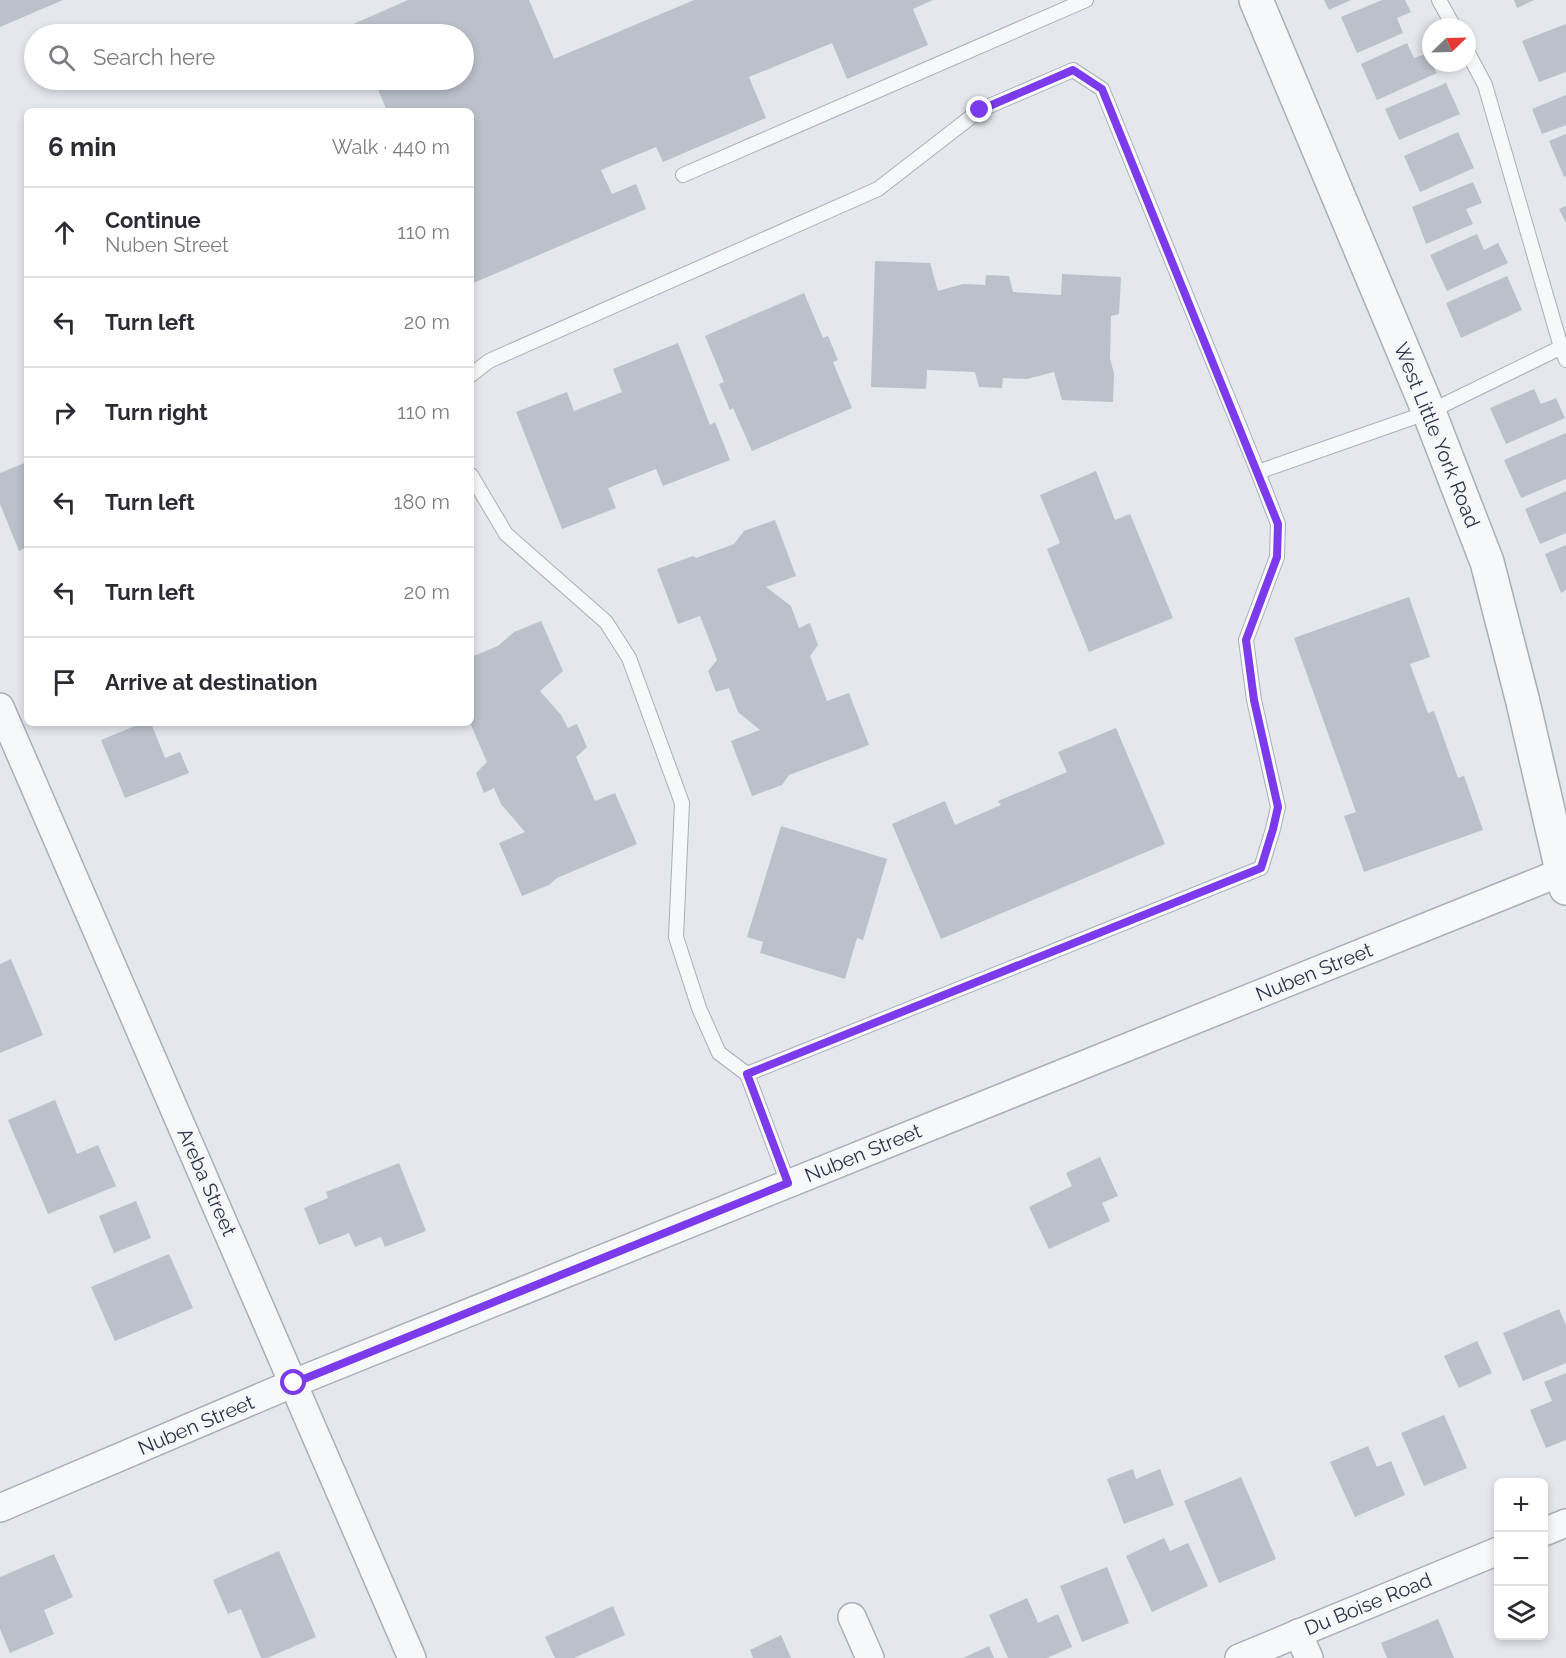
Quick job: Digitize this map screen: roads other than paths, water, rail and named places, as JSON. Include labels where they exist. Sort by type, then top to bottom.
[{"type":"street","name":"West Little York Road","points":[[1256,0],[1429,412],[1487,562],[1523,702],[1564,880]]},
{"type":"street","name":"Areba Street","points":[[0,707],[412,1658]]},
{"type":"street","name":"Nuben Street","points":[[0,1508],[294,1383],[788,1183],[1564,880]]},
{"type":"street","points":[[1548,1530],[1566,1523]]},
{"type":"street","name":"Du Boise Road","points":[[1239,1658],[1494,1553]]},
{"type":"street","points":[[852,1617],[870,1658]]},
{"type":"street","points":[[1298,1633],[1309,1658]]},
{"type":"lane","points":[[683,175],[1086,0]]},
{"type":"lane","points":[[1439,0],[1449,18]]},
{"type":"lane","points":[[1258,472],[1429,412],[1564,351],[1485,85],[1476,68]]},
{"type":"lane","points":[[474,373],[489,362],[878,189],[980,110],[1073,70],[1102,89],[1258,472],[1278,524],[1277,557],[1246,640],[1254,700],[1278,807],[1261,868],[747,1074]]},
{"type":"lane","points":[[474,481],[506,534],[606,622],[629,658],[682,803],[675,937],[699,1008],[719,1053],[747,1074],[788,1183]]}]
